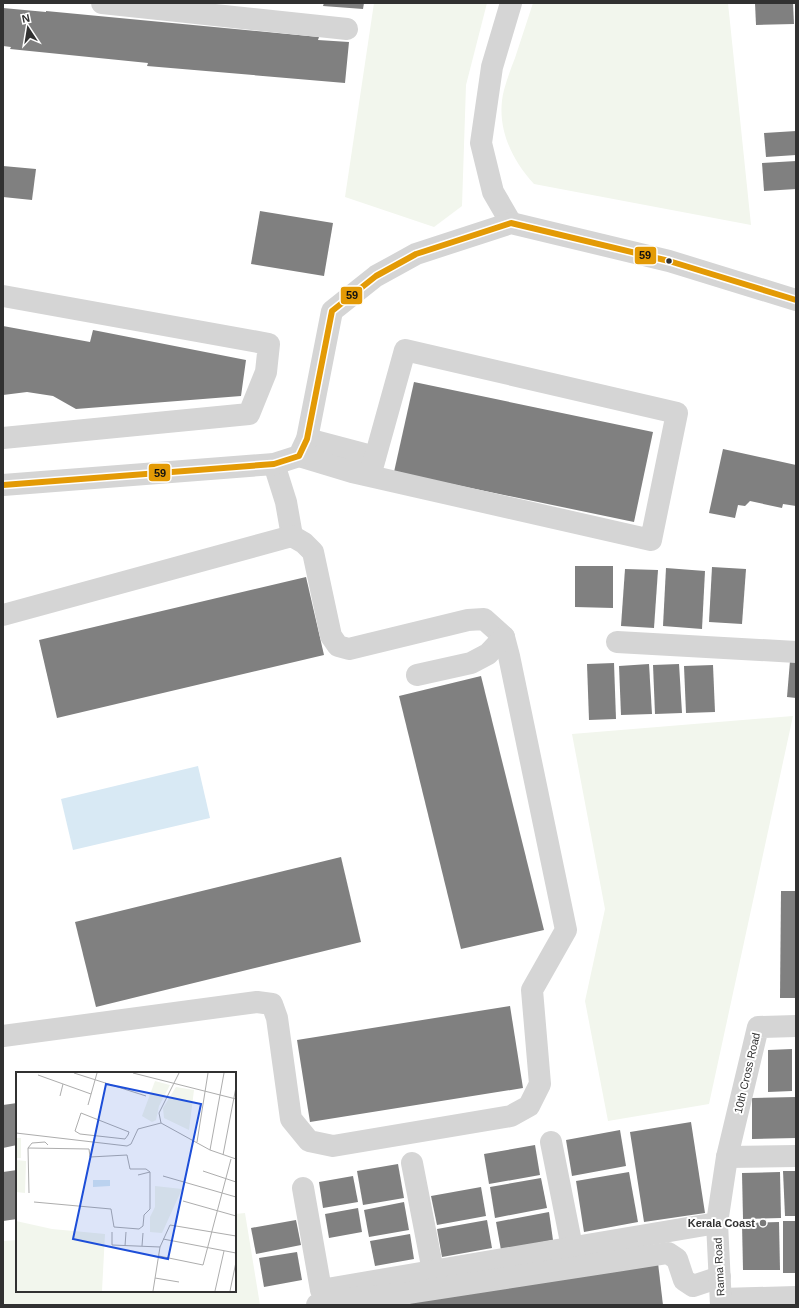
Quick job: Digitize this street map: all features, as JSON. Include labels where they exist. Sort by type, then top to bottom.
[{"type":"street","points":[[102,3],[347,29]]},
{"type":"street","points":[[511,3],[492,67],[481,143],[493,192],[511,223]]},
{"type":"street","points":[[303,448],[332,310],[376,276],[416,254],[511,223],[669,261],[796,300]]},
{"type":"street","points":[[3,296],[269,344],[266,372],[249,414],[3,438]]},
{"type":"street","points":[[3,485],[274,464],[303,448],[373,467],[651,540],[677,413],[405,350],[373,467]]},
{"type":"street","points":[[274,464],[286,502],[292,536]]},
{"type":"street","points":[[3,615],[292,536],[304,543],[313,552],[331,636],[338,646],[349,649],[468,620],[484,620],[504,638],[509,656],[566,930],[532,990],[540,1084],[529,1106],[511,1116],[333,1146],[309,1142],[291,1119],[277,1018],[272,1004],[257,1002],[3,1036]]},
{"type":"street","points":[[417,675],[471,663],[488,654],[504,638]]},
{"type":"street","points":[[616,642],[796,652]]},
{"type":"street","name":"10th Cross Road","points":[[727,1157],[758,1027],[796,1026]]},
{"type":"street","points":[[551,1142],[572,1247]]},
{"type":"street","points":[[727,1157],[796,1156]]},
{"type":"street","name":"Rama Road","points":[[721,1302],[717,1222],[727,1157]]},
{"type":"street","points":[[412,1163],[432,1271]]},
{"type":"street","points":[[303,1188],[320,1290],[717,1222]]},
{"type":"street","points":[[317,1305],[336,1300],[409,1293],[668,1253],[677,1259],[684,1280],[693,1286],[720,1277]]},
{"type":"street","points":[[721,1302],[796,1297]]},
{"type":"shaded area","points":[[374,3],[487,3],[466,85],[462,206],[434,227],[345,197]]},
{"type":"shaded area","points":[[533,3],[728,3],[751,225],[534,184],[518,164],[512,152],[503,129],[502,116],[504,90]]},
{"type":"shaded area","points":[[793,716],[709,1104],[608,1121],[585,1001],[605,909],[572,734]]},
{"type":"shaded area","points":[[245,1213],[260,1305],[3,1305],[3,1241],[16,1240],[16,1292],[236,1292],[236,1214]]},
{"type":"water","points":[[198,766],[210,818],[73,850],[61,799]]},
{"type":"building","points":[[324,3],[364,3],[363,9],[323,6]]},
{"type":"building","points":[[755,3],[793,3],[794,24],[756,25]]},
{"type":"building","points":[[3,8],[319,37],[318,40],[349,42],[345,83],[147,66],[148,63],[10,49],[11,47],[3,46]]},
{"type":"building","points":[[796,131],[796,155],[766,157],[764,133]]},
{"type":"building","points":[[796,161],[796,189],[764,191],[762,163]]},
{"type":"building","points":[[3,166],[36,169],[32,200],[3,197]]},
{"type":"building","points":[[260,211],[333,223],[324,276],[251,264]]},
{"type":"building","points":[[3,326],[90,342],[93,330],[246,360],[241,396],[76,409],[53,396],[27,392],[3,395]]},
{"type":"building","points":[[414,382],[653,432],[634,522],[394,472]]},
{"type":"building","points":[[723,449],[796,465],[796,506],[783,504],[782,508],[750,501],[745,506],[738,505],[735,518],[709,513]]},
{"type":"building","points":[[575,566],[613,566],[613,608],[575,607]]},
{"type":"building","points":[[712,567],[746,569],[742,624],[709,622]]},
{"type":"building","points":[[666,568],[705,571],[702,629],[663,626]]},
{"type":"building","points":[[625,569],[658,570],[654,628],[621,626]]},
{"type":"building","points":[[306,577],[324,655],[57,718],[39,640]]},
{"type":"building","points":[[790,661],[796,662],[796,698],[787,697]]},
{"type":"building","points":[[614,663],[616,719],[589,720],[587,664]]},
{"type":"building","points":[[649,664],[652,714],[621,715],[619,666]]},
{"type":"building","points":[[679,664],[682,713],[655,714],[653,665]]},
{"type":"building","points":[[713,665],[715,712],[686,713],[684,666]]},
{"type":"building","points":[[481,676],[544,930],[461,949],[399,696]]},
{"type":"building","points":[[341,857],[361,942],[96,1007],[75,922]]},
{"type":"building","points":[[781,891],[796,891],[796,998],[780,998]]},
{"type":"building","points":[[510,1006],[523,1088],[310,1122],[297,1040]]},
{"type":"building","points":[[792,1049],[792,1091],[768,1092],[768,1050]]},
{"type":"building","points":[[796,1097],[796,1138],[752,1139],[752,1098]]},
{"type":"building","points":[[16,1103],[16,1145],[3,1148],[3,1105]]},
{"type":"building","points":[[691,1122],[705,1213],[644,1222],[630,1132]]},
{"type":"building","points":[[620,1130],[626,1166],[572,1176],[566,1140]]},
{"type":"building","points":[[535,1145],[540,1175],[489,1184],[484,1154]]},
{"type":"building","points":[[398,1164],[404,1198],[363,1205],[357,1171]]},
{"type":"building","points":[[16,1170],[16,1219],[3,1221],[3,1172]]},
{"type":"building","points":[[783,1171],[796,1171],[796,1216],[785,1216]]},
{"type":"building","points":[[629,1172],[638,1222],[584,1232],[576,1181]]},
{"type":"building","points":[[780,1172],[781,1218],[743,1219],[742,1173]]},
{"type":"building","points":[[353,1176],[358,1202],[323,1208],[319,1182]]},
{"type":"building","points":[[541,1178],[547,1208],[495,1218],[490,1187]]},
{"type":"building","points":[[481,1187],[486,1216],[437,1225],[431,1196]]},
{"type":"building","points":[[404,1202],[409,1230],[369,1237],[364,1210]]},
{"type":"building","points":[[358,1208],[362,1232],[329,1238],[325,1214]]},
{"type":"building","points":[[549,1212],[553,1240],[501,1250],[496,1222]]},
{"type":"building","points":[[296,1220],[301,1245],[256,1254],[251,1228]]},
{"type":"building","points":[[487,1220],[492,1248],[442,1257],[437,1229]]},
{"type":"building","points":[[783,1221],[796,1221],[796,1273],[783,1273]]},
{"type":"building","points":[[779,1222],[780,1270],[743,1270],[742,1223]]},
{"type":"building","points":[[410,1234],[414,1259],[375,1266],[370,1241]]},
{"type":"building","points":[[297,1252],[302,1280],[264,1287],[259,1258]]},
{"type":"building","points":[[658,1263],[663,1305],[401,1305],[401,1304]]},
{"type":"transit line","name":"59","points":[[3,485],[274,464],[299,456],[307,439],[332,311],[376,276],[416,254],[511,223],[669,261],[796,300]]},
{"type":"place","name":"Kerala Coast","points":[[763,1223]]}]
